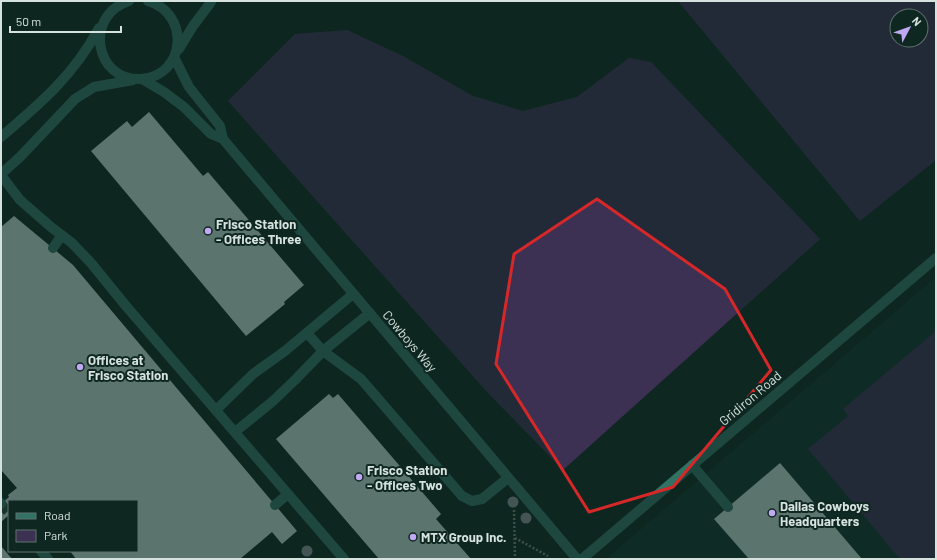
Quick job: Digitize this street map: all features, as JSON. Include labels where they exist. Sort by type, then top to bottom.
[{"type":"street","points":[[1,137],[38,106],[56,88],[88,48],[99,27],[113,10],[121,4],[129,1]]},
{"type":"street","points":[[148,1],[166,11],[174,22],[178,34],[175,55]]},
{"type":"street","points":[[211,2],[193,26],[169,65],[161,72],[152,77],[94,87],[75,99],[20,157],[1,174],[20,200],[72,243],[91,263],[126,306],[344,559]]},
{"type":"street","name":"Cowboys Way","points":[[104,22],[100,40],[104,57],[111,67],[127,77],[140,79],[164,92],[184,107],[211,134],[223,139]]},
{"type":"street","name":"Cowboys Way","points":[[175,55],[189,86],[220,126],[223,139],[576,559]]},
{"type":"street","points":[[53,248],[62,235]]},
{"type":"street","name":"Gridiron Road","points":[[582,559],[936,258]]},
{"type":"street","points":[[216,410],[253,374],[353,294]]},
{"type":"street","points":[[235,432],[273,401],[323,351],[370,313]]},
{"type":"street","points":[[307,332],[323,351],[361,379],[462,496],[472,501],[482,499],[508,478]]},
{"type":"street","points":[[692,465],[728,507]]},
{"type":"street","points":[[275,505],[288,494]]},
{"type":"path","points":[[514,510],[515,559]]},
{"type":"path","points":[[515,538],[548,556]]},
{"type":"highlighted area","points":[[597,199],[725,289],[771,370],[673,487],[589,512],[496,364],[514,254]]},
{"type":"shaded area","points":[[936,277],[936,559],[606,559]]},
{"type":"green space","points":[[678,1],[936,1],[936,160],[860,221]]},
{"type":"green space","points":[[347,30],[403,56],[473,96],[523,111],[577,97],[629,58],[651,62],[820,239],[563,470],[487,392],[228,101],[295,34]]},
{"type":"green space","points":[[936,331],[936,559],[900,559],[808,449],[848,416],[843,409]]},
{"type":"building","name":"Frisco Station - Offices Three","points":[[149,112],[203,176],[208,172],[304,285],[284,302],[285,304],[246,336],[91,151],[127,121],[132,127]]},
{"type":"building","name":"Offices at Frisco Station","points":[[14,216],[73,265],[297,531],[282,544],[272,532],[240,559],[76,559],[71,552],[138,552],[138,500],[8,500],[8,516],[1,522],[1,504],[9,497],[8,495],[17,488],[1,470],[1,227]]},
{"type":"building","name":"Frisco Station - Offices Two","points":[[329,394],[333,398],[338,394],[441,514],[436,519],[471,559],[379,559],[276,439]]},
{"type":"building","name":"Dallas Cowboys Headquarters","points":[[780,463],[862,559],[749,559],[714,519]]},
{"type":"building","points":[[1,546],[12,559],[1,559]]},
{"type":"tunnel","points":[[1,504],[8,512]]},
{"type":"place","name":"Frisco Station - Offices Three","points":[[208,231]]},
{"type":"place","name":"Offices at Frisco Station","points":[[80,367]]},
{"type":"place","name":"Frisco Station - Offices Two","points":[[359,477]]},
{"type":"place","name":"Dallas Cowboys Headquarters","points":[[772,513]]},
{"type":"place","name":"MTX Group Inc.","points":[[413,537]]}]
